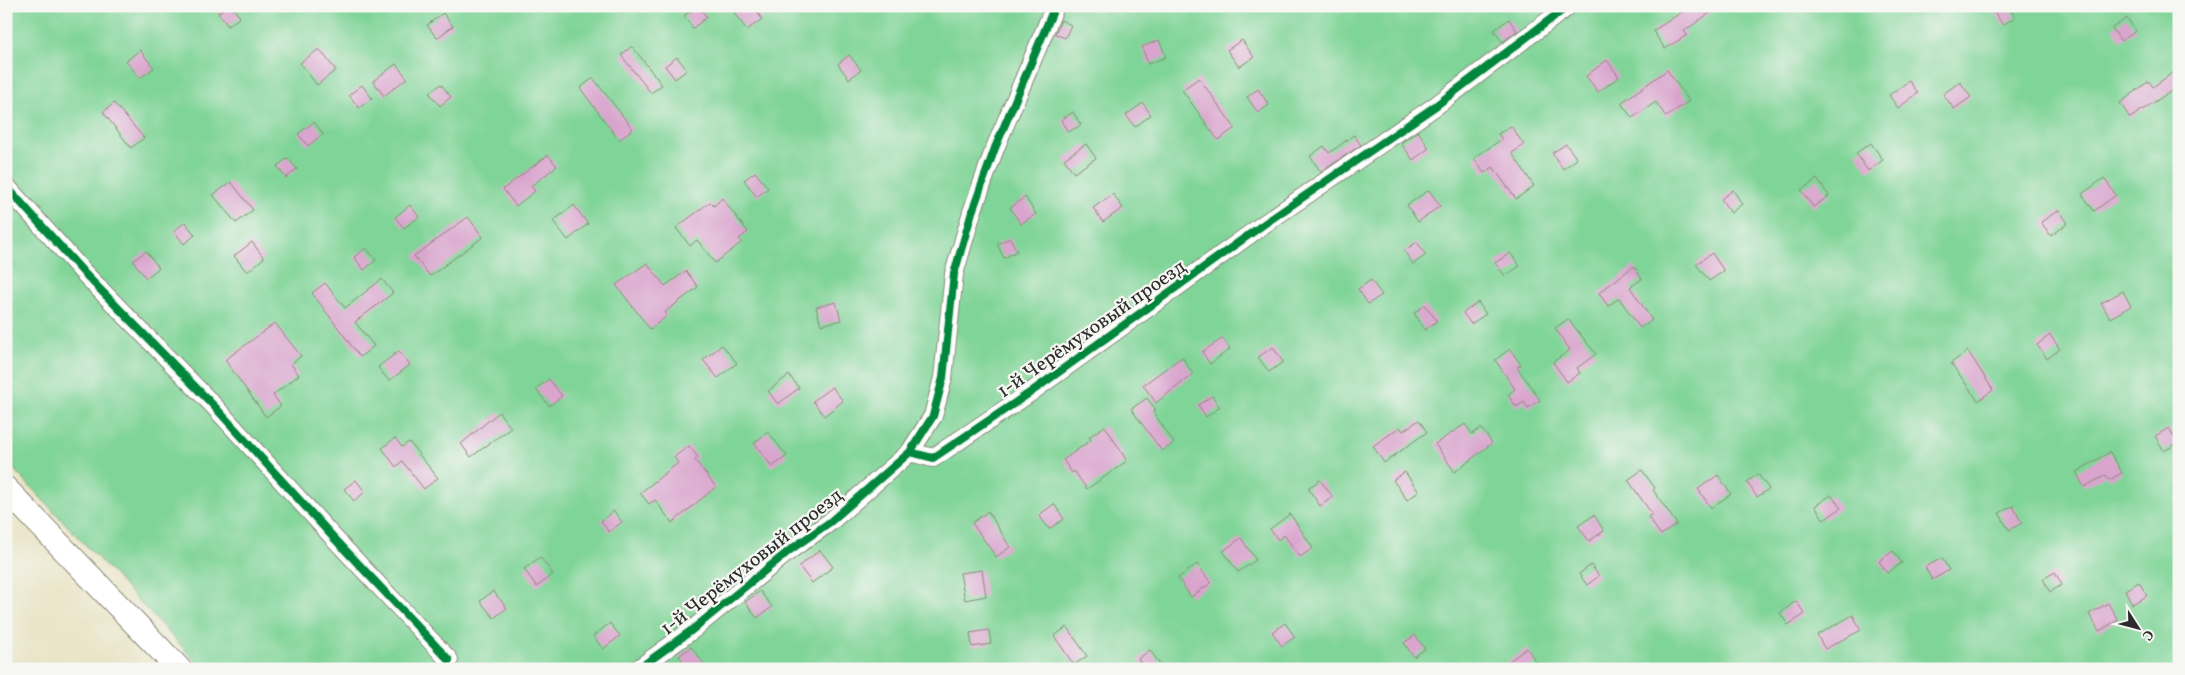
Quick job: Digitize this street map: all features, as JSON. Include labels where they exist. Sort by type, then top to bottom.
[{"type":"main road","points":[[6,489],[179,669]]},
{"type":"street","points":[[910,452],[933,416],[943,378],[954,274],[972,212],[998,139],[1055,6]]},
{"type":"street","name":"1-й Черёмуховый проезд","points":[[638,669],[692,630],[790,550],[830,522],[910,452],[933,458],[1007,408],[1264,224],[1434,107],[1568,6]]},
{"type":"street","points":[[6,186],[85,274],[214,406],[332,537],[449,660]]},
{"type":"green space","points":[[6,6],[2179,6],[2179,669],[203,669],[6,461]]},
{"type":"building","points":[[227,6],[231,6],[240,17],[228,26],[218,13]]},
{"type":"building","points":[[698,6],[707,17],[693,28],[684,16]]},
{"type":"building","points":[[743,6],[753,6],[762,19],[747,30],[734,13]]},
{"type":"building","points":[[1691,6],[1720,6],[1684,31],[1687,35],[1665,49],[1653,31]]},
{"type":"building","points":[[1990,6],[2008,6],[2015,17],[2003,25]]},
{"type":"building","points":[[443,13],[453,26],[437,38],[427,25]]},
{"type":"building","points":[[2127,18],[2136,31],[2121,41],[2112,28]]},
{"type":"building","points":[[1509,19],[1517,31],[1502,42],[1494,30]]},
{"type":"building","points":[[1061,20],[1071,25],[1065,38],[1055,34]]},
{"type":"building","points":[[1159,40],[1166,57],[1148,64],[1142,47]]},
{"type":"building","points":[[1242,40],[1254,57],[1239,67],[1227,50]]},
{"type":"building","points":[[632,46],[662,85],[651,93],[621,55]]},
{"type":"building","points":[[319,49],[336,70],[317,85],[300,63]]},
{"type":"building","points":[[140,50],[154,68],[140,78],[126,61]]},
{"type":"building","points":[[849,55],[861,70],[849,79],[838,64]]},
{"type":"building","points":[[677,57],[687,70],[675,79],[665,66]]},
{"type":"building","points":[[1607,60],[1619,77],[1598,92],[1586,76]]},
{"type":"building","points":[[396,64],[407,78],[384,96],[373,81]]},
{"type":"building","points":[[2179,68],[2179,86],[2130,118],[2120,103],[2149,81],[2153,87]]},
{"type":"building","points":[[1667,70],[1689,101],[1666,117],[1656,102],[1632,118],[1621,103]]},
{"type":"building","points":[[593,78],[633,129],[619,140],[580,88]]},
{"type":"building","points":[[1199,78],[1235,128],[1218,140],[1182,90]]},
{"type":"building","points":[[1909,81],[1918,93],[1898,108],[1889,95]]},
{"type":"building","points":[[1960,82],[1971,97],[1954,109],[1943,94]]},
{"type":"building","points":[[441,84],[451,97],[440,106],[429,93]]},
{"type":"building","points":[[362,85],[372,98],[359,108],[349,95]]},
{"type":"building","points":[[1258,89],[1269,105],[1258,113],[1247,97]]},
{"type":"building","points":[[114,103],[144,138],[131,148],[103,112]]},
{"type":"building","points":[[1143,103],[1151,115],[1135,127],[1126,115]]},
{"type":"building","points":[[1073,112],[1081,125],[1068,132],[1061,120]]},
{"type":"building","points":[[314,122],[323,134],[308,146],[298,134]]},
{"type":"building","points":[[1511,126],[1524,145],[1512,153],[1534,186],[1516,199],[1493,167],[1484,173],[1474,158],[1502,139],[1498,134]]},
{"type":"building","points":[[1418,131],[1429,148],[1413,160],[1401,143]]},
{"type":"building","points":[[1354,135],[1361,145],[1321,172],[1310,156],[1324,146],[1329,153]]},
{"type":"building","points":[[1871,143],[1883,160],[1868,171],[1856,153]]},
{"type":"building","points":[[1086,144],[1096,158],[1074,173],[1064,159]]},
{"type":"building","points":[[1566,144],[1577,159],[1563,169],[1552,153]]},
{"type":"building","points":[[548,155],[557,166],[531,186],[535,191],[516,206],[503,189]]},
{"type":"building","points":[[288,158],[297,169],[286,178],[277,166]]},
{"type":"building","points":[[755,172],[768,188],[757,197],[744,180]]},
{"type":"building","points":[[2104,178],[2116,195],[2094,211],[2082,194]]},
{"type":"building","points":[[1817,179],[1829,196],[1813,207],[1801,190]]},
{"type":"building","points":[[231,182],[253,210],[236,223],[213,195]]},
{"type":"building","points":[[1429,190],[1440,206],[1418,222],[1407,205]]},
{"type":"building","points":[[1733,190],[1742,204],[1731,213],[1721,199]]},
{"type":"building","points":[[1113,194],[1123,208],[1103,222],[1093,208]]},
{"type":"building","points":[[1025,197],[1036,214],[1021,224],[1010,208]]},
{"type":"building","points":[[722,198],[748,232],[739,239],[742,242],[715,263],[697,240],[690,246],[676,228],[710,202],[714,206]]},
{"type":"building","points":[[410,205],[419,217],[404,228],[395,217]]},
{"type":"building","points":[[574,205],[588,224],[568,240],[553,221]]},
{"type":"building","points":[[2059,210],[2068,223],[2051,236],[2041,222]]},
{"type":"building","points":[[468,217],[483,237],[430,276],[414,256]]},
{"type":"building","points":[[185,222],[195,235],[184,244],[174,231]]},
{"type":"building","points":[[1010,238],[1017,251],[1004,258],[997,244]]},
{"type":"building","points":[[252,242],[264,258],[247,272],[234,256]]},
{"type":"building","points":[[1417,242],[1426,255],[1413,264],[1404,251]]},
{"type":"building","points":[[366,248],[376,260],[364,270],[354,257]]},
{"type":"building","points":[[146,251],[159,268],[146,278],[133,261]]},
{"type":"building","points":[[1510,253],[1520,266],[1505,276],[1495,263]]},
{"type":"building","points":[[1712,253],[1724,271],[1709,281],[1696,264]]},
{"type":"building","points":[[647,263],[665,286],[686,271],[698,287],[665,312],[667,316],[650,329],[616,285]]},
{"type":"building","points":[[1634,266],[1642,279],[1630,287],[1652,320],[1640,328],[1619,298],[1608,306],[1599,293]]},
{"type":"building","points":[[382,279],[393,293],[355,322],[374,346],[360,357],[312,293],[325,283],[345,308]]},
{"type":"building","points":[[1371,280],[1382,295],[1368,304],[1358,289]]},
{"type":"building","points":[[2123,291],[2131,306],[2110,318],[2101,303]]},
{"type":"building","points":[[836,302],[841,320],[821,325],[816,307]]},
{"type":"building","points":[[1478,302],[1486,314],[1471,324],[1463,313]]},
{"type":"building","points":[[1425,305],[1437,321],[1425,330],[1414,313]]},
{"type":"building","points":[[1568,319],[1596,354],[1577,368],[1580,373],[1567,382],[1553,362],[1570,350],[1555,328]]},
{"type":"building","points":[[275,323],[301,356],[291,364],[299,375],[273,395],[281,406],[266,417],[225,360]]},
{"type":"building","points":[[2050,335],[2060,349],[2047,359],[2037,345]]},
{"type":"building","points":[[1223,338],[1230,349],[1210,364],[1202,352]]},
{"type":"building","points":[[722,345],[737,363],[718,378],[703,360]]},
{"type":"building","points":[[1273,347],[1283,362],[1269,372],[1258,357]]},
{"type":"building","points":[[1510,349],[1521,365],[1517,367],[1540,400],[1528,408],[1524,402],[1516,407],[1508,395],[1515,389],[1495,360]]},
{"type":"building","points":[[399,351],[410,365],[389,381],[378,367]]},
{"type":"building","points":[[1968,351],[1993,390],[1978,401],[1951,363]]},
{"type":"building","points":[[1182,357],[1193,374],[1156,403],[1143,385]]},
{"type":"building","points":[[789,375],[799,388],[778,404],[768,391]]},
{"type":"building","points":[[549,379],[562,396],[549,406],[536,389]]},
{"type":"building","points":[[832,387],[843,401],[824,416],[813,401]]},
{"type":"building","points":[[1212,396],[1220,407],[1206,417],[1198,405]]},
{"type":"building","points":[[1147,398],[1156,410],[1153,412],[1174,443],[1162,451],[1131,409]]},
{"type":"building","points":[[499,412],[511,428],[471,457],[461,444]]},
{"type":"building","points":[[1419,420],[1427,432],[1384,463],[1373,446],[1400,427],[1403,431]]},
{"type":"building","points":[[1465,424],[1472,434],[1481,428],[1492,443],[1455,472],[1435,444]]},
{"type":"building","points":[[1105,426],[1127,461],[1087,489],[1063,460],[1091,440],[1089,437]]},
{"type":"building","points":[[2169,428],[2178,443],[2164,451],[2155,436]]},
{"type":"building","points":[[768,432],[787,456],[772,467],[754,443]]},
{"type":"building","points":[[395,438],[402,447],[409,442],[438,478],[424,489],[402,461],[396,467],[382,448]]},
{"type":"building","points":[[689,446],[698,457],[695,460],[716,487],[672,523],[655,500],[649,504],[640,493],[678,463],[674,457]]},
{"type":"building","points":[[2110,452],[2122,473],[2109,480],[2106,475],[2084,487],[2076,472]]},
{"type":"building","points":[[1642,470],[1655,488],[1653,490],[1677,524],[1661,535],[1648,517],[1652,514],[1628,480]]},
{"type":"building","points":[[1405,472],[1419,492],[1407,500],[1393,480]]},
{"type":"building","points":[[1758,474],[1769,489],[1757,497],[1747,482]]},
{"type":"building","points":[[1718,475],[1731,494],[1711,508],[1698,489]]},
{"type":"building","points":[[356,480],[365,492],[354,501],[344,489]]},
{"type":"building","points":[[1320,480],[1333,497],[1320,506],[1308,488]]},
{"type":"building","points":[[1831,495],[1841,508],[1824,520],[1815,506]]},
{"type":"building","points":[[1054,504],[1064,519],[1049,529],[1039,515]]},
{"type":"building","points":[[2013,506],[2022,523],[2009,530],[1999,513]]},
{"type":"building","points":[[614,511],[622,522],[609,532],[601,521]]},
{"type":"building","points":[[988,511],[1010,547],[996,557],[972,523]]},
{"type":"building","points":[[1290,514],[1313,548],[1300,557],[1284,535],[1278,540],[1270,529]]},
{"type":"building","points":[[1594,515],[1604,531],[1589,541],[1578,526]]},
{"type":"building","points":[[1241,538],[1256,560],[1238,572],[1223,551]]},
{"type":"building","points":[[820,550],[833,567],[812,583],[799,566]]},
{"type":"building","points":[[1893,551],[1902,563],[1887,573],[1879,561]]},
{"type":"building","points":[[540,557],[553,574],[537,587],[524,569]]},
{"type":"building","points":[[1942,558],[1949,570],[1932,580],[1925,567]]},
{"type":"building","points":[[1197,564],[1211,583],[1191,597],[1178,578]]},
{"type":"building","points":[[1591,565],[1599,576],[1587,585],[1579,574]]},
{"type":"building","points":[[982,570],[986,596],[965,600],[960,573]]},
{"type":"building","points":[[2055,572],[2062,585],[2050,592],[2043,579]]},
{"type":"building","points":[[2139,582],[2147,596],[2132,604],[2125,590]]},
{"type":"building","points":[[493,591],[507,608],[494,618],[480,601]]},
{"type":"building","points":[[760,591],[772,607],[757,618],[745,602]]},
{"type":"building","points":[[1796,601],[1805,614],[1788,625],[1780,613]]},
{"type":"building","points":[[2108,603],[2118,620],[2099,631],[2089,614]]},
{"type":"building","points":[[1853,615],[1861,630],[1825,649],[1817,635]]},
{"type":"building","points":[[610,623],[620,636],[603,649],[593,636]]},
{"type":"building","points":[[1285,623],[1295,637],[1282,646],[1272,632]]},
{"type":"building","points":[[1067,627],[1087,656],[1074,665],[1054,636]]},
{"type":"building","points":[[989,630],[991,644],[972,647],[970,633]]},
{"type":"building","points":[[1415,635],[1425,649],[1414,657],[1404,643]]},
{"type":"building","points":[[691,647],[708,669],[689,669],[679,656]]},
{"type":"building","points":[[1527,648],[1536,662],[1527,669],[1498,669]]},
{"type":"building","points":[[1150,650],[1163,669],[1145,669],[1138,659]]},
{"type":"cycle path","points":[[910,452],[933,416],[943,378],[954,274],[972,212],[995,148],[1055,6]]},
{"type":"cycle path","points":[[638,669],[692,630],[790,550],[830,522],[910,452],[933,458],[1031,392],[1264,224],[1434,107],[1568,6]]},
{"type":"cycle path","points":[[6,186],[85,274],[214,406],[333,537],[449,660]]}]
